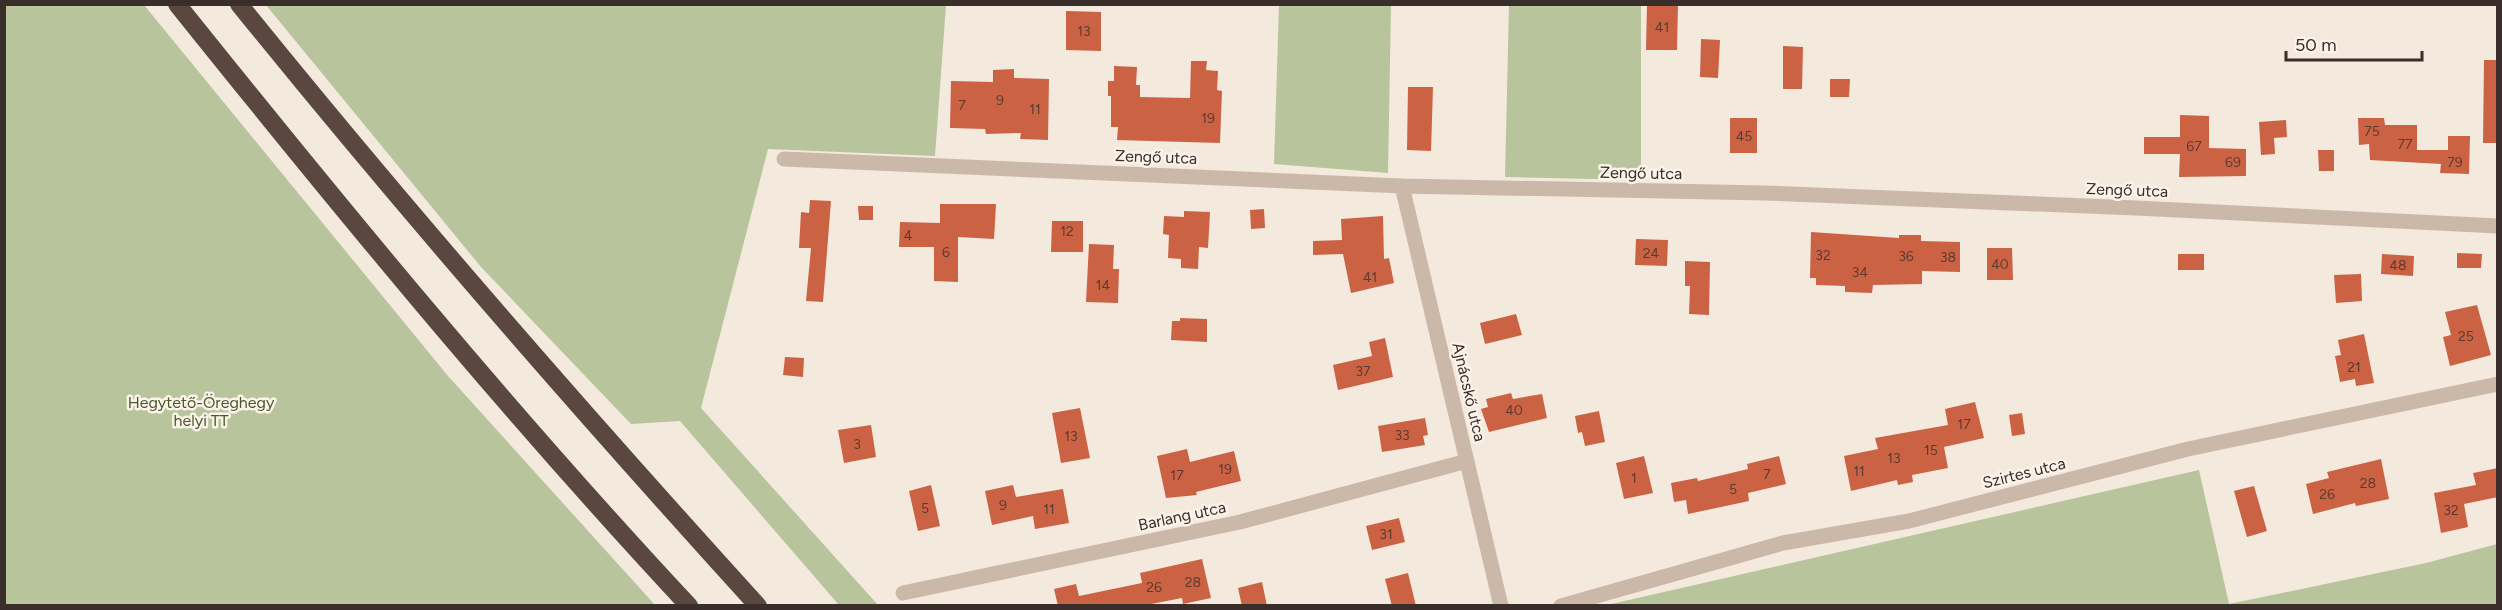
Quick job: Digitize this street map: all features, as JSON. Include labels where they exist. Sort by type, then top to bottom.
[{"type":"highway","points":[[177,4],[402,282],[531,432],[689,606]]},
{"type":"highway","points":[[239,4],[441,249],[565,393],[758,606]]},
{"type":"street","name":"Zengő utca","points":[[783,159],[1402,186],[1765,194],[2136,208],[2498,226]]},
{"type":"street","name":"Ajnácskő utca","points":[[1402,186],[1501,606]]},
{"type":"street","name":"Szirtes utca","points":[[1561,606],[1783,543],[1909,521],[2188,449],[2498,384]]},
{"type":"street","name":"Barlang utca","points":[[903,593],[1240,522],[1467,460]]},
{"type":"green space","name":"Hegytető-Öreghegy helyi TT","points":[[4,5],[144,5],[448,376],[655,605],[5,605]]},
{"type":"green space","points":[[266,5],[946,5],[935,156],[768,149],[701,408],[878,605],[839,605],[680,421],[631,424],[481,267]]},
{"type":"green space","points":[[1279,5],[1391,5],[1388,173],[1274,164]]},
{"type":"green space","points":[[1509,5],[1641,5],[1641,180],[1505,177]]},
{"type":"green space","points":[[2199,470],[2229,604],[2426,563],[2497,544],[2497,605],[1607,605]]},
{"type":"building","points":[[1647,4],[1678,4],[1677,50],[1646,50]]},
{"type":"building","points":[[1066,11],[1101,12],[1101,51],[1066,50]]},
{"type":"building","points":[[1701,39],[1720,40],[1718,78],[1700,77]]},
{"type":"building","points":[[1783,46],[1803,47],[1802,89],[1783,89]]},
{"type":"building","points":[[2484,60],[2498,60],[2498,143],[2483,143]]},
{"type":"building","points":[[1191,61],[1207,61],[1206,70],[1218,71],[1217,90],[1222,91],[1220,143],[1117,140],[1118,127],[1111,127],[1111,96],[1108,96],[1108,81],[1114,81],[1114,66],[1137,67],[1136,85],[1140,85],[1140,97],[1190,98]]},
{"type":"building","points":[[1014,69],[1014,78],[1049,79],[1048,140],[1020,139],[1021,133],[986,134],[985,129],[950,128],[951,81],[993,82],[993,70]]},
{"type":"building","points":[[1830,79],[1850,79],[1849,97],[1830,97]]},
{"type":"building","points":[[1408,87],[1433,87],[1431,151],[1407,150]]},
{"type":"building","points":[[2180,115],[2209,116],[2209,148],[2246,149],[2246,176],[2179,177],[2180,154],[2144,154],[2144,137],[2180,137]]},
{"type":"building","points":[[1730,118],[1757,118],[1757,153],[1730,153]]},
{"type":"building","points":[[2358,118],[2384,118],[2385,125],[2417,125],[2417,150],[2448,150],[2448,136],[2470,136],[2469,174],[2440,173],[2441,164],[2370,160],[2369,144],[2359,145]]},
{"type":"building","points":[[2286,120],[2287,137],[2274,138],[2275,154],[2261,155],[2259,122]]},
{"type":"building","points":[[2318,150],[2334,150],[2334,171],[2319,171]]},
{"type":"building","points":[[810,200],[831,201],[823,302],[806,301],[811,248],[799,248],[801,212],[809,213]]},
{"type":"building","points":[[940,204],[996,204],[994,239],[958,237],[958,282],[934,281],[934,247],[899,247],[900,222],[940,223]]},
{"type":"building","points":[[858,206],[873,206],[873,220],[859,220]]},
{"type":"building","points":[[1264,209],[1265,228],[1251,229],[1250,210]]},
{"type":"building","points":[[1184,211],[1210,212],[1208,248],[1199,247],[1198,269],[1181,268],[1181,259],[1168,258],[1169,235],[1163,234],[1164,216],[1184,217]]},
{"type":"building","points":[[1383,216],[1384,259],[1389,258],[1394,283],[1351,293],[1343,254],[1313,255],[1313,241],[1342,240],[1341,219]]},
{"type":"building","points":[[1052,221],[1083,221],[1083,252],[1051,252]]},
{"type":"building","points":[[1811,232],[1899,238],[1899,235],[1921,235],[1921,241],[1960,242],[1960,272],[1922,271],[1922,284],[1873,285],[1872,293],[1845,292],[1845,286],[1816,285],[1816,278],[1810,278]]},
{"type":"building","points":[[1636,239],[1668,240],[1667,266],[1635,265]]},
{"type":"building","points":[[1089,244],[1114,245],[1113,269],[1119,269],[1118,303],[1086,302]]},
{"type":"building","points":[[1987,248],[2012,248],[2013,280],[1987,280]]},
{"type":"building","points":[[2457,253],[2482,254],[2481,268],[2457,268]]},
{"type":"building","points":[[2178,254],[2204,254],[2204,270],[2178,270]]},
{"type":"building","points":[[2382,254],[2414,256],[2413,276],[2381,274]]},
{"type":"building","points":[[1685,261],[1710,262],[1709,315],[1689,314],[1690,286],[1685,286]]},
{"type":"building","points":[[2361,274],[2362,301],[2336,303],[2334,275]]},
{"type":"building","points":[[2477,305],[2491,355],[2450,366],[2443,337],[2451,335],[2445,312]]},
{"type":"building","points":[[1516,314],[1522,335],[1485,344],[1480,323]]},
{"type":"building","points":[[1180,318],[1207,319],[1207,342],[1171,340],[1172,321],[1180,321]]},
{"type":"building","points":[[2364,334],[2374,383],[2356,386],[2355,379],[2340,382],[2335,356],[2341,355],[2338,340]]},
{"type":"building","points":[[1385,338],[1393,377],[1338,390],[1333,365],[1372,356],[1369,342]]},
{"type":"building","points":[[785,357],[804,358],[803,377],[783,375]]},
{"type":"building","points":[[1511,393],[1513,399],[1542,394],[1547,418],[1489,432],[1481,409],[1488,407],[1486,399]]},
{"type":"building","points":[[1975,402],[1984,438],[1944,447],[1948,468],[1912,475],[1913,482],[1898,485],[1897,480],[1851,491],[1844,456],[1878,449],[1875,438],[1948,425],[1945,409]]},
{"type":"building","points":[[1080,408],[1090,458],[1061,463],[1052,413]]},
{"type":"building","points":[[1599,411],[1605,442],[1585,446],[1582,432],[1578,433],[1575,416]]},
{"type":"building","points":[[2022,413],[2025,434],[2012,436],[2009,415]]},
{"type":"building","points":[[1425,418],[1428,435],[1423,436],[1425,445],[1382,452],[1378,426]]},
{"type":"building","points":[[871,425],[876,457],[844,463],[838,430]]},
{"type":"building","points":[[1187,449],[1190,462],[1234,451],[1241,481],[1196,492],[1197,495],[1166,498],[1157,456]]},
{"type":"building","points":[[1644,456],[1653,493],[1624,499],[1616,463]]},
{"type":"building","points":[[1779,456],[1786,484],[1748,493],[1749,501],[1688,514],[1686,500],[1674,502],[1671,483],[1697,478],[1698,481],[1748,469],[1747,464]]},
{"type":"building","points":[[2381,459],[2389,499],[2356,506],[2355,503],[2313,514],[2306,484],[2329,478],[2327,472]]},
{"type":"building","points":[[2498,468],[2498,497],[2464,504],[2468,527],[2441,533],[2434,493],[2476,485],[2473,473]]},
{"type":"building","points":[[931,485],[940,526],[918,531],[909,491]]},
{"type":"building","points":[[1013,485],[1016,497],[1063,489],[1069,523],[1035,529],[1033,516],[992,525],[985,491]]},
{"type":"building","points":[[2254,486],[2267,531],[2247,537],[2234,491]]},
{"type":"building","points":[[1399,518],[1405,542],[1372,550],[1366,526]]},
{"type":"building","points":[[1202,559],[1211,598],[1183,604],[1182,598],[1141,606],[1058,606],[1054,589],[1076,584],[1079,596],[1142,583],[1140,573]]},
{"type":"building","points":[[1408,573],[1416,606],[1392,606],[1385,579]]},
{"type":"building","points":[[1262,582],[1267,606],[1242,606],[1238,588]]}]
